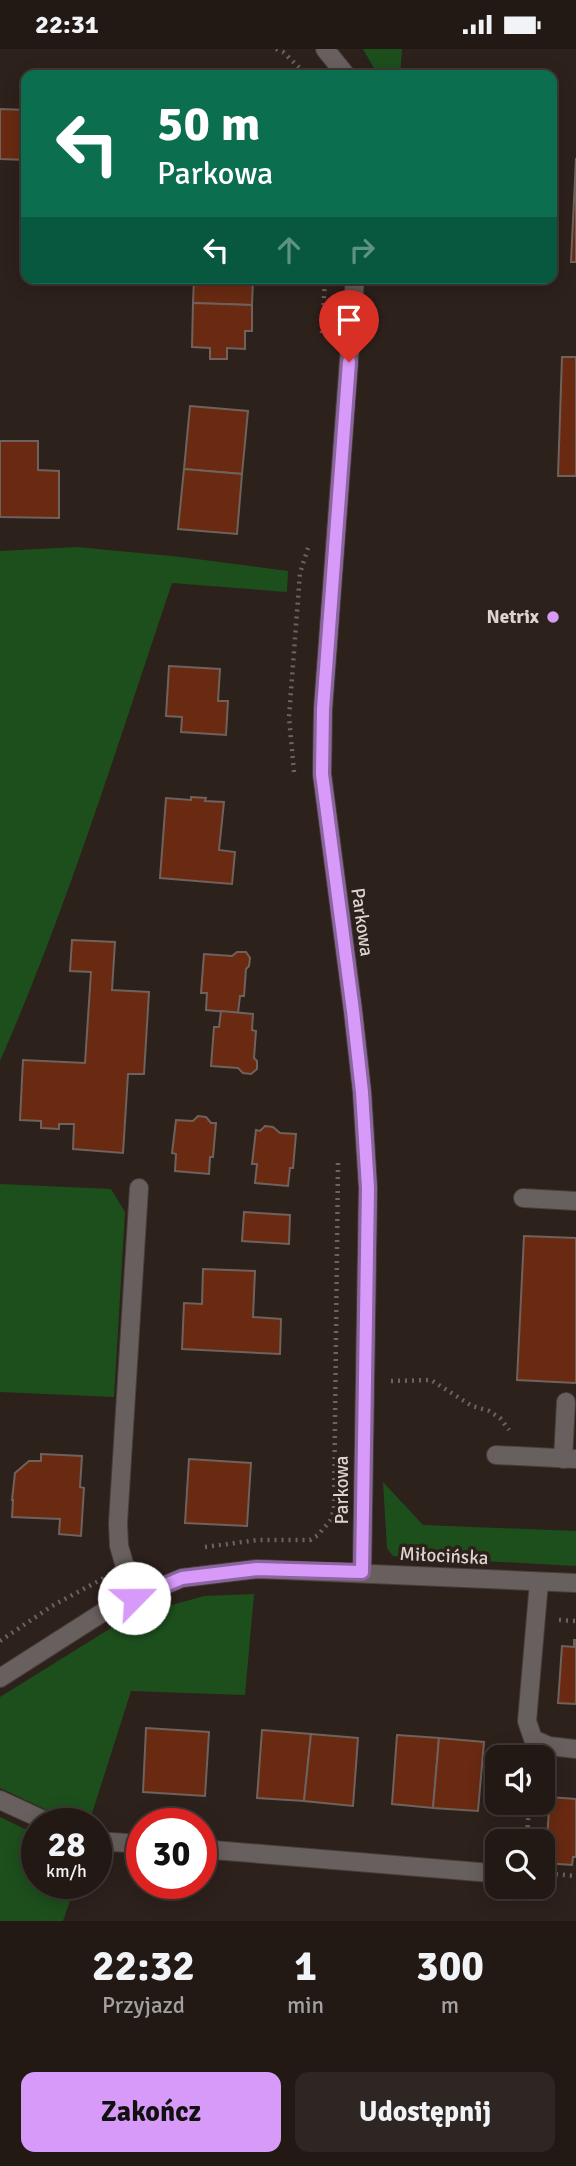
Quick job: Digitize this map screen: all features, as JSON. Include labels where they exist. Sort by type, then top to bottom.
[{"type":"street","points":[[325,49],[342,70]]},
{"type":"street","name":"Parkowa","points":[[355,284],[323,709],[322,774],[362,1092],[368,1188],[362,1572]]},
{"type":"street","points":[[134,1598],[119,1546],[118,1523],[139,1188]]},
{"type":"street","points":[[523,1198],[576,1201]]},
{"type":"street","points":[[496,1455],[570,1459],[566,1402]]},
{"type":"street","name":"Miłocińska","points":[[0,1678],[108,1609],[182,1578],[257,1569],[576,1583]]},
{"type":"street","points":[[539,1582],[527,1721],[533,1739],[549,1746],[576,1749]]},
{"type":"street","points":[[0,1800],[21,1810]]},
{"type":"street","points":[[217,1850],[485,1873]]},
{"type":"path","points":[[276,49],[302,70]]},
{"type":"path","points":[[322,344],[325,284]]},
{"type":"path","points":[[295,779],[289,717],[300,573],[310,540]]},
{"type":"path","points":[[193,1548],[257,1540],[310,1540],[330,1521],[334,1510],[338,1153]]},
{"type":"path","points":[[364,1390],[394,1380],[431,1380],[472,1406],[489,1411],[500,1418],[529,1457]]},
{"type":"path","points":[[0,1641],[52,1606],[110,1574]]},
{"type":"path","points":[[562,1620],[576,1621]]},
{"type":"path","points":[[555,1874],[576,1875]]},
{"type":"green space","points":[[363,49],[402,49],[400,70],[375,70]]},
{"type":"green space","points":[[77,547],[288,571],[287,592],[172,583],[70,884],[0,1061],[0,551]]},
{"type":"green space","points":[[0,1184],[111,1189],[125,1212],[114,1397],[0,1392]]},
{"type":"green space","points":[[383,1482],[423,1525],[576,1531],[576,1566],[393,1556],[387,1548]]},
{"type":"green space","points":[[254,1594],[245,1695],[131,1691],[94,1808],[42,1808],[0,1788],[0,1697],[111,1628],[154,1610],[204,1596]]},
{"type":"green space","points":[[0,1817],[21,1827],[21,1899],[71,1899],[63,1921],[0,1921]]},
{"type":"building","points":[[0,109],[21,110],[21,160],[0,159]]},
{"type":"building","points":[[576,158],[576,262],[571,262]]},
{"type":"building","points":[[194,284],[253,284],[252,305],[193,303]]},
{"type":"building","points":[[193,303],[252,305],[252,331],[245,331],[245,349],[227,348],[227,359],[210,359],[210,348],[192,347]]},
{"type":"building","points":[[562,357],[576,357],[576,476],[558,476]]},
{"type":"building","points":[[190,406],[248,411],[242,474],[184,469]]},
{"type":"building","points":[[0,441],[38,441],[38,470],[59,471],[59,518],[0,517]]},
{"type":"building","points":[[184,469],[242,474],[237,534],[178,529]]},
{"type":"building","points":[[169,666],[220,669],[218,701],[228,701],[226,735],[181,732],[182,717],[166,716]]},
{"type":"building","points":[[191,797],[224,802],[219,850],[235,852],[232,884],[160,878],[166,798],[191,800]]},
{"type":"building","points":[[72,940],[115,942],[112,990],[149,992],[144,1074],[128,1074],[123,1153],[73,1149],[74,1124],[59,1124],[59,1129],[41,1128],[41,1121],[20,1120],[23,1060],[85,1063],[91,972],[70,971]]},
{"type":"building","points":[[237,952],[246,952],[250,958],[246,969],[244,996],[240,996],[238,1013],[206,1010],[207,993],[201,993],[204,954],[232,956]]},
{"type":"building","points":[[221,1011],[253,1014],[252,1030],[256,1031],[254,1058],[257,1061],[257,1069],[251,1074],[243,1073],[238,1068],[211,1066],[214,1027],[219,1027]]},
{"type":"building","points":[[198,1116],[216,1123],[209,1174],[175,1171],[176,1154],[172,1153],[176,1120],[193,1121]]},
{"type":"building","points":[[265,1126],[273,1127],[280,1133],[296,1134],[293,1168],[290,1168],[288,1186],[255,1183],[257,1164],[252,1164],[256,1130],[260,1131]]},
{"type":"building","points":[[244,1212],[290,1215],[289,1244],[242,1241]]},
{"type":"building","points":[[524,1236],[576,1238],[576,1383],[517,1380]]},
{"type":"building","points":[[203,1269],[255,1271],[253,1317],[281,1319],[280,1354],[182,1349],[184,1303],[202,1304]]},
{"type":"building","points":[[41,1454],[82,1456],[80,1487],[84,1488],[81,1536],[59,1534],[60,1519],[12,1517],[15,1473],[29,1461],[41,1461]]},
{"type":"building","points":[[189,1459],[251,1463],[247,1526],[185,1523]]},
{"type":"building","points":[[574,1640],[576,1704],[558,1703],[562,1646],[574,1647]]},
{"type":"building","points":[[146,1728],[209,1732],[205,1796],[143,1792]]},
{"type":"building","points":[[262,1730],[311,1734],[304,1801],[257,1798]]},
{"type":"building","points":[[311,1734],[358,1738],[353,1806],[304,1801]]},
{"type":"building","points":[[397,1735],[439,1738],[433,1808],[392,1804]]},
{"type":"building","points":[[439,1738],[484,1742],[478,1811],[433,1808]]},
{"type":"building","points":[[555,1797],[576,1799],[576,1857],[573,1857],[572,1865],[555,1864],[555,1829],[548,1829],[549,1815],[555,1815]]},
{"type":"place","name":"Netrix","points":[[553,617]]},
{"type":"route","points":[[134,1598],[182,1578],[257,1569],[362,1572],[368,1188],[362,1092],[322,774],[323,709],[349,362]]}]
